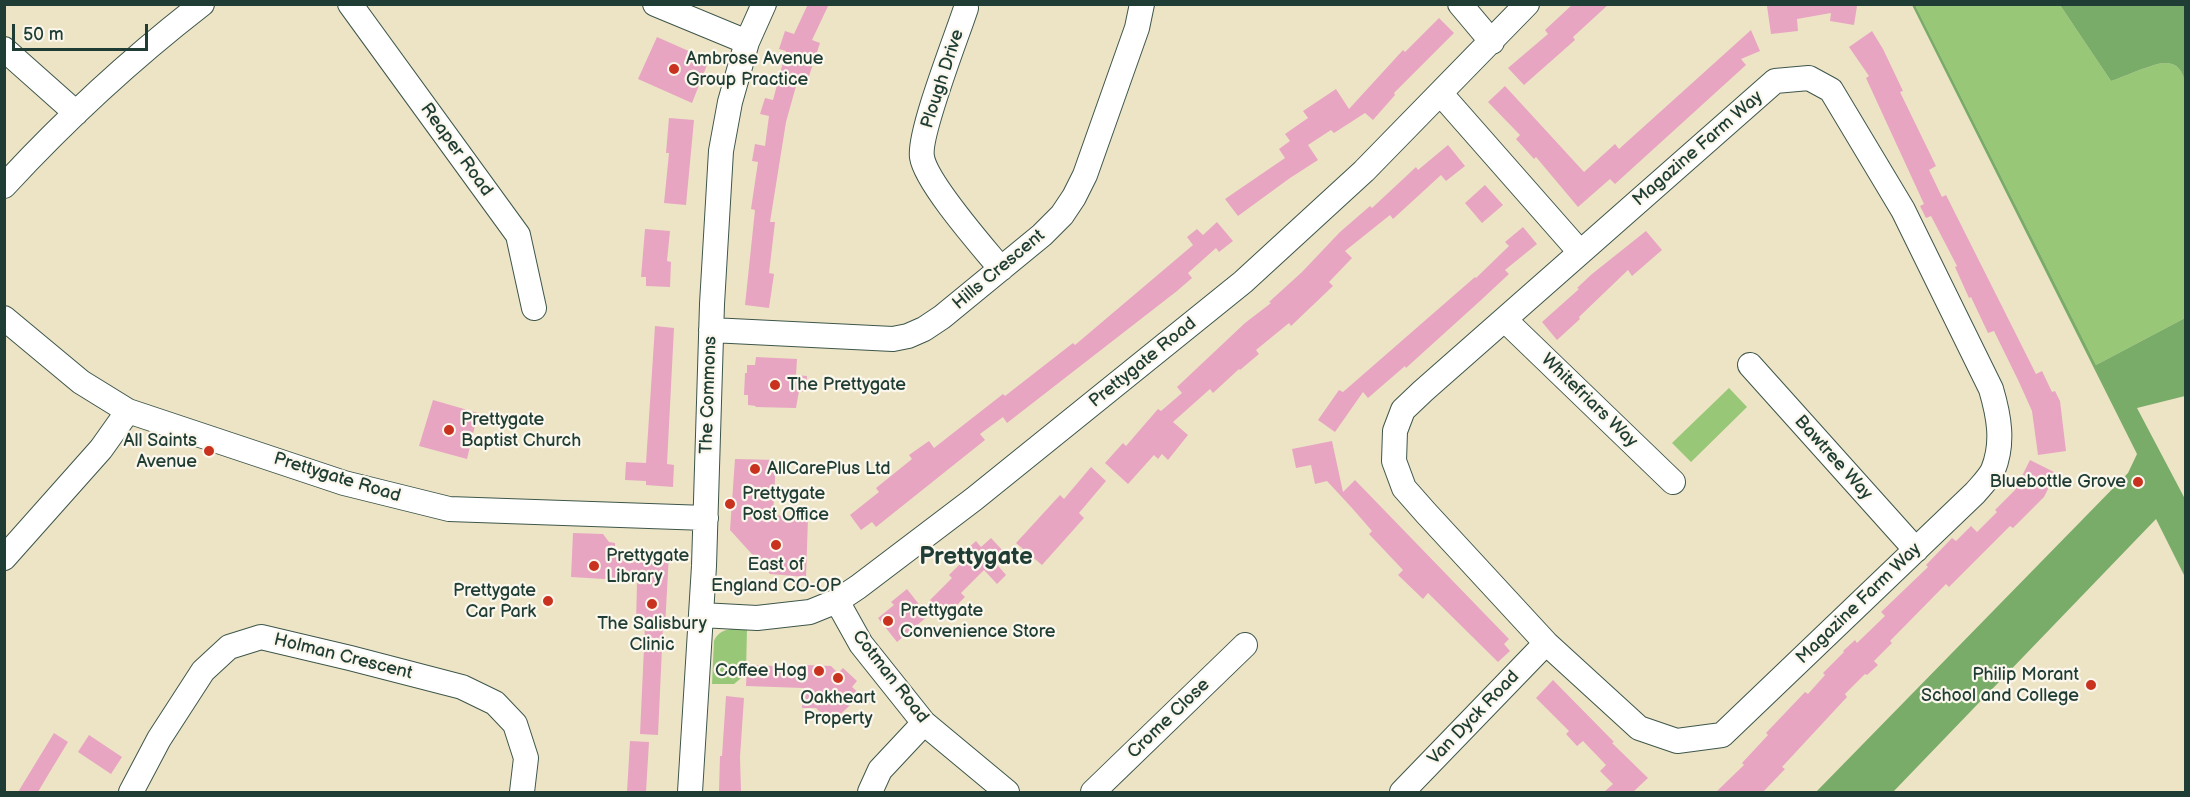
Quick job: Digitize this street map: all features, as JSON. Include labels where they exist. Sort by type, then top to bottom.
[{"type":"street","points":[[4,186],[47,139],[177,23],[202,4]]},
{"type":"street","name":"Reaper Road","points":[[350,4],[518,235],[534,308]]},
{"type":"street","points":[[655,4],[747,42]]},
{"type":"street","name":"The Commons","points":[[690,792],[706,518],[711,330],[721,150],[730,102],[747,42],[764,4]]},
{"type":"street","name":"Hills Crescent","points":[[711,330],[882,338],[908,336],[942,317],[1042,235],[1062,215],[1074,197],[1085,175],[1137,28],[1142,4]]},
{"type":"street","points":[[1460,4],[1492,42]]},
{"type":"street","name":"Prettygate Road","points":[[701,615],[758,618],[810,612],[837,601],[974,499],[1243,282],[1364,171],[1527,4]]},
{"type":"street","name":"Plough Drive","points":[[966,8],[925,130],[922,157],[930,175],[954,210],[1001,269]]},
{"type":"street","points":[[4,49],[76,113]]},
{"type":"street","name":"Magazine Farm Way","points":[[1809,78],[1831,90],[1903,210],[1991,389],[2000,418],[1999,450],[1992,472],[1975,493],[1722,735],[1677,741],[1639,728],[1546,643],[1404,488],[1394,461],[1395,431],[1403,410],[1580,252],[1775,81],[1809,78]]},
{"type":"street","points":[[1441,94],[1580,252]]},
{"type":"street","name":"Prettygate Road","points":[[4,318],[81,382],[128,411],[206,435],[344,483],[449,509],[706,518]]},
{"type":"street","name":"Whitefriars Way","points":[[1505,320],[1673,482]]},
{"type":"street","name":"Bawtree Way","points":[[1750,364],[1916,550]]},
{"type":"street","points":[[4,558],[101,449],[128,411]]},
{"type":"street","name":"Cotman Road","points":[[837,601],[861,644],[924,723],[1007,792]]},
{"type":"street","name":"Holman Crescent","points":[[131,792],[159,739],[203,671],[229,647],[261,637],[462,687],[495,703],[515,724],[526,758],[522,792]]},
{"type":"street","name":"Van Dyck Road","points":[[1406,791],[1546,643]]},
{"type":"street","name":"Crome Close","points":[[1093,792],[1245,645]]},
{"type":"street","points":[[870,792],[880,770],[924,723]]},
{"type":"green space","points":[[1912,5],[1915,5],[2096,365],[2185,318],[2185,396],[2137,408],[2185,499],[2185,577],[2156,519],[1893,792],[1816,792],[2128,473],[2137,454]]},
{"type":"green space","points":[[1915,5],[2060,5],[2111,81],[2161,63],[2170,63],[2179,69],[2186,82],[2185,318],[2096,365]]},
{"type":"green space","points":[[2060,5],[2185,5],[2185,81],[2179,69],[2173,65],[2161,63],[2111,81]]},
{"type":"green space","points":[[1729,388],[1747,407],[1691,462],[1672,443]]},
{"type":"green space","points":[[747,628],[746,674],[734,684],[712,684],[714,641],[717,636],[724,631]]},
{"type":"building","points":[[808,4],[829,4],[812,40],[820,43],[807,82],[798,79],[786,122],[770,222],[775,222],[769,273],[774,274],[769,308],[745,305],[755,210],[751,209],[758,162],[752,161],[755,144],[765,146],[769,116],[760,114],[765,98],[773,100],[786,51],[779,49],[785,31],[794,34]]},
{"type":"building","points":[[1573,4],[1609,4],[1573,37],[1575,40],[1524,85],[1508,68],[1548,34],[1545,30]]},
{"type":"building","points":[[1777,4],[1857,6],[1854,25],[1830,21],[1831,13],[1797,19],[1798,31],[1771,34],[1767,6]]},
{"type":"building","points":[[1439,18],[1454,33],[1394,93],[1395,95],[1373,120],[1365,113],[1334,133],[1331,130],[1308,145],[1318,160],[1238,216],[1225,199],[1285,158],[1279,149],[1290,141],[1285,134],[1308,118],[1303,111],[1336,89],[1349,109],[1403,50],[1405,52]]},
{"type":"building","points":[[1751,30],[1760,51],[1741,59],[1746,65],[1615,184],[1610,179],[1578,207],[1536,157],[1534,159],[1516,139],[1520,135],[1488,102],[1505,86],[1584,172],[1615,144],[1619,149]]},
{"type":"building","points":[[1872,31],[1903,91],[1900,92],[1936,166],[1929,170],[1942,197],[1946,195],[2036,374],[2042,371],[2052,392],[2055,391],[2060,401],[2066,451],[2038,455],[2032,411],[2019,382],[1994,331],[1988,333],[1971,297],[1969,298],[1955,267],[1957,266],[1931,216],[1926,218],[1920,206],[1924,204],[1866,78],[1869,76],[1849,47]]},
{"type":"building","name":"Ambrose Avenue Group Practice","points":[[657,37],[709,60],[692,103],[638,79]]},
{"type":"building","points":[[669,118],[694,120],[686,205],[664,203],[669,153],[666,153]]},
{"type":"building","points":[[1448,145],[1465,166],[1446,181],[1441,175],[1393,219],[1390,215],[1345,251],[1352,258],[1329,282],[1333,286],[1291,326],[1289,323],[1256,350],[1259,354],[1213,393],[1210,389],[1173,422],[1188,435],[1168,460],[1162,454],[1158,459],[1154,455],[1128,484],[1105,463],[1123,443],[1126,446],[1158,409],[1161,411],[1182,393],[1177,387],[1245,323],[1271,303],[1269,302],[1302,272],[1340,232],[1370,206],[1372,208],[1416,167],[1418,170]]},
{"type":"building","points":[[1485,185],[1503,205],[1482,223],[1465,203]]},
{"type":"building","points":[[1217,222],[1233,241],[1219,252],[1216,248],[1188,273],[1192,278],[1177,291],[1007,423],[1003,417],[980,434],[985,440],[876,527],[872,522],[861,530],[850,515],[879,492],[876,488],[912,459],[909,455],[929,441],[934,448],[1003,394],[1005,396],[1073,343],[1075,345],[1193,245],[1187,237],[1197,229],[1203,235]]},
{"type":"building","points":[[1523,227],[1537,244],[1505,270],[1509,274],[1406,368],[1405,366],[1368,398],[1363,392],[1335,432],[1318,420],[1339,390],[1343,392],[1476,278],[1509,246],[1505,242]]},
{"type":"building","points":[[645,229],[670,231],[667,261],[671,262],[670,287],[646,286],[646,277],[641,277]]},
{"type":"building","points":[[1646,231],[1662,250],[1632,276],[1628,270],[1557,340],[1542,322],[1579,289],[1577,288],[1592,274]]},
{"type":"building","points":[[655,326],[674,328],[667,464],[674,465],[673,487],[646,485],[646,481],[625,480],[626,462],[646,463]]},
{"type":"building","name":"The Prettygate","points":[[756,357],[797,359],[796,375],[807,376],[806,392],[799,391],[796,408],[748,405],[748,395],[744,395],[745,373],[747,373],[747,365],[755,365]]},
{"type":"building","name":"Prettygate Baptist Church","points":[[433,400],[478,413],[467,459],[419,446]]},
{"type":"building","points":[[1332,441],[1343,492],[1355,480],[1509,639],[1504,644],[1510,651],[1498,662],[1428,593],[1423,599],[1398,575],[1403,570],[1369,534],[1372,531],[1352,508],[1327,481],[1315,484],[1311,465],[1296,468],[1292,449]]},
{"type":"building","points":[[735,459],[776,460],[773,515],[808,518],[806,577],[770,574],[730,530]]},
{"type":"building","points":[[2030,460],[2056,473],[2044,497],[2013,528],[2010,526],[1949,587],[1946,584],[1890,641],[1892,643],[1874,661],[1878,665],[1867,675],[1865,674],[1845,694],[1847,697],[1782,767],[1785,769],[1763,792],[1716,792],[1744,765],[1742,763],[1768,735],[1766,733],[1805,692],[1808,694],[1843,651],[1855,640],[1857,643],[1885,616],[1881,612],[1928,567],[1926,565],[1952,538],[1956,541],[1971,526],[1977,532],[1997,512],[1995,510],[2015,490]]},
{"type":"building","points":[[1091,467],[1106,481],[1079,513],[1084,518],[1042,565],[1016,543],[1060,495],[1064,499]]},
{"type":"building","points":[[573,533],[603,534],[609,542],[615,543],[615,551],[669,554],[658,735],[640,734],[645,626],[636,625],[637,581],[571,577]]},
{"type":"building","points":[[991,538],[1004,552],[994,561],[1006,575],[997,584],[984,570],[961,593],[965,597],[946,616],[930,600],[952,578],[949,575],[970,554],[966,550],[976,541],[981,547]]},
{"type":"building","points":[[907,589],[928,616],[897,642],[878,618],[894,605],[891,602]]},
{"type":"building","points":[[747,665],[831,666],[838,673],[843,668],[857,681],[852,687],[861,695],[831,723],[816,708],[802,708],[803,688],[746,686]]},
{"type":"building","points":[[1553,680],[1648,778],[1633,792],[1604,792],[1613,784],[1600,771],[1606,765],[1583,741],[1577,746],[1566,734],[1569,731],[1536,698]]},
{"type":"building","points":[[726,696],[744,698],[740,757],[741,791],[719,791]]},
{"type":"building","points":[[54,733],[68,742],[38,792],[18,792]]},
{"type":"building","points":[[89,735],[122,757],[111,774],[78,752]]},
{"type":"building","points":[[630,741],[649,742],[646,792],[627,792]]},
{"type":"place","name":"Ambrose Avenue Group Practice","points":[[674,69]]},
{"type":"place","name":"The Prettygate","points":[[775,385]]},
{"type":"place","name":"Prettygate Baptist Church","points":[[449,430]]},
{"type":"place","name":"All Saints Avenue","points":[[209,451]]},
{"type":"place","name":"AllCarePlus Ltd","points":[[755,469]]},
{"type":"place","name":"Bluebottle Grove","points":[[2138,482]]},
{"type":"place","name":"Prettygate Post Office","points":[[730,504]]},
{"type":"place","name":"East of England CO-OP","points":[[776,545]]},
{"type":"place","name":"Prettygate Library","points":[[594,566]]},
{"type":"place","name":"Prettygate Car Park","points":[[548,601]]},
{"type":"place","name":"The Salisbury Clinic","points":[[652,604]]},
{"type":"place","name":"Prettygate Convenience Store","points":[[888,621]]},
{"type":"place","name":"Coffee Hog","points":[[819,671]]},
{"type":"place","name":"Oakheart Property","points":[[838,678]]},
{"type":"place","name":"Philip Morant School and College","points":[[2091,685]]},
{"type":"district","name":"Prettygate","points":[[976,558]]}]
